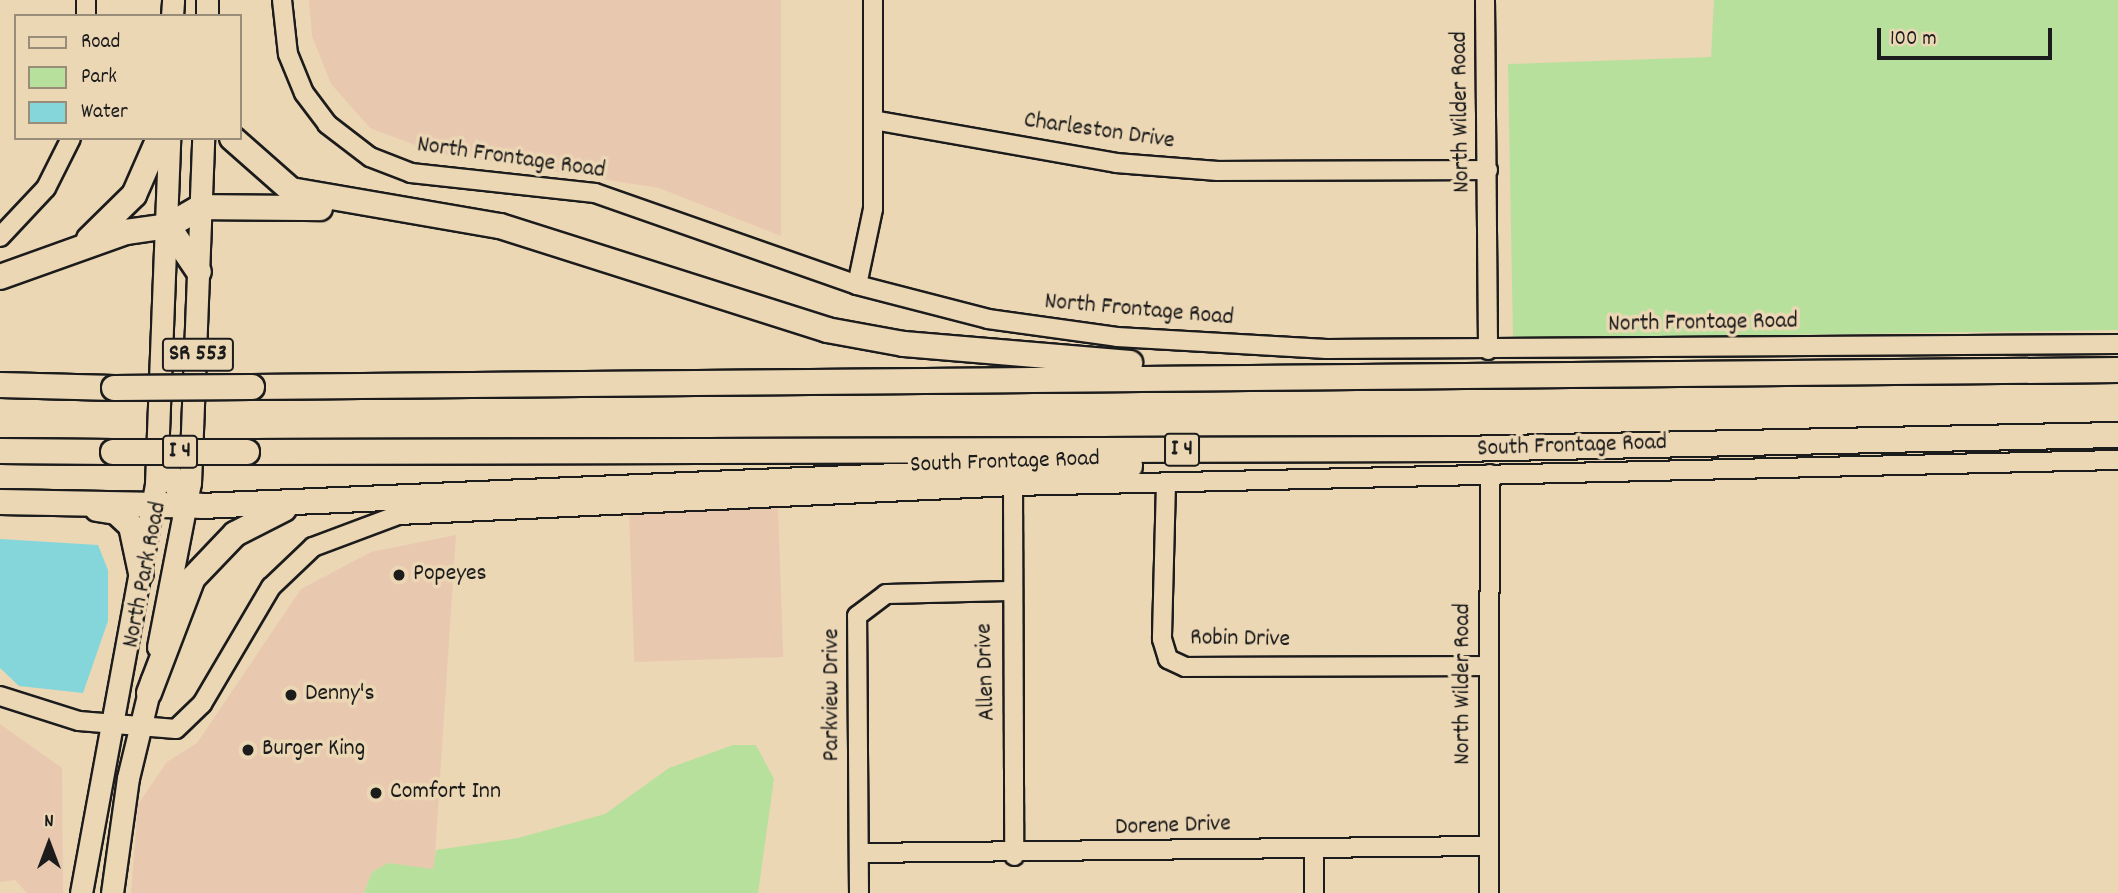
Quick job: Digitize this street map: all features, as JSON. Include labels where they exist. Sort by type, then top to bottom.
[{"type":"highway","points":[[72,250],[134,195],[158,140]]},
{"type":"highway","points":[[234,140],[291,190],[499,226],[827,331],[1021,356],[1172,365],[1213,376]]},
{"type":"highway","points":[[0,277],[126,232],[168,226],[201,207],[407,216],[626,268]]},
{"type":"highway","points":[[168,226],[199,272]]},
{"type":"highway","points":[[0,386],[252,387],[1213,376],[2118,370]]},
{"type":"highway","name":"I 4","points":[[0,451],[113,453],[1459,449],[2118,435]]},
{"type":"highway","points":[[0,502],[308,503],[1370,459],[1459,449]]},
{"type":"highway","points":[[158,457],[188,503]]},
{"type":"highway","points":[[149,693],[177,611],[207,559],[252,523],[308,503]]},
{"type":"highway","points":[[69,504],[116,512],[125,519],[135,534],[141,573]]},
{"type":"main road","name":"North Park Road","points":[[81,893],[107,724],[141,573],[153,504],[158,457],[169,140]]},
{"type":"main road","name":"North Park Road","points":[[112,893],[140,728],[188,503],[203,140]]},
{"type":"street","name":"North Frontage Road","points":[[282,0],[288,54],[304,93],[327,124],[370,157],[411,173],[595,193],[857,285],[988,318],[1116,337],[1327,349],[2118,344]]},
{"type":"street","points":[[857,285],[872,219],[873,0]]},
{"type":"street","name":"North Wilder Road","points":[[1485,0],[1488,350]]},
{"type":"street","name":"Charleston Drive","points":[[873,120],[1116,163],[1218,171],[1488,170]]},
{"type":"street","points":[[0,237],[46,188],[70,140]]},
{"type":"street","name":"South Frontage Road","points":[[0,696],[15,706],[107,724],[164,730],[187,723],[271,587],[313,547],[380,517],[1013,486],[2118,460]]},
{"type":"street","name":"North Wilder Road","points":[[1489,893],[1490,474]]},
{"type":"street","name":"Robin Drive","points":[[1166,483],[1162,639],[1168,659],[1185,667],[1488,666]]},
{"type":"street","name":"Allen Drive","points":[[1013,486],[1010,592],[1014,856]]},
{"type":"street","name":"Parkview Drive","points":[[859,893],[857,616],[886,594],[1010,592]]},
{"type":"street","name":"Dorene Drive","points":[[859,853],[1014,856],[1489,846]]},
{"type":"street","points":[[1314,848],[1314,893]]},
{"type":"shaded area","points":[[309,0],[781,0],[781,236],[659,188],[436,153],[370,128],[331,84],[312,36]]},
{"type":"shaded area","points":[[778,508],[783,657],[634,662],[629,513]]},
{"type":"shaded area","points":[[456,535],[434,869],[372,872],[364,893],[131,893],[138,804],[167,762],[197,743],[301,589],[371,552]]},
{"type":"shaded area","points":[[0,724],[62,768],[63,893],[27,893],[15,880],[0,882]]},
{"type":"green space","points":[[1714,0],[2118,0],[2118,330],[1513,339],[1508,64],[1711,57]]},
{"type":"green space","points":[[733,745],[756,745],[774,779],[758,893],[364,893],[372,872],[388,863],[433,869],[436,850],[518,838],[605,814],[669,768]]},
{"type":"water","points":[[0,539],[98,545],[108,570],[108,621],[83,693],[19,686],[0,668]]},
{"type":"place","name":"Popeyes","points":[[399,575]]},
{"type":"place","name":"Denny's","points":[[291,695]]},
{"type":"place","name":"Burger King","points":[[248,750]]},
{"type":"place","name":"Comfort Inn","points":[[376,793]]}]
